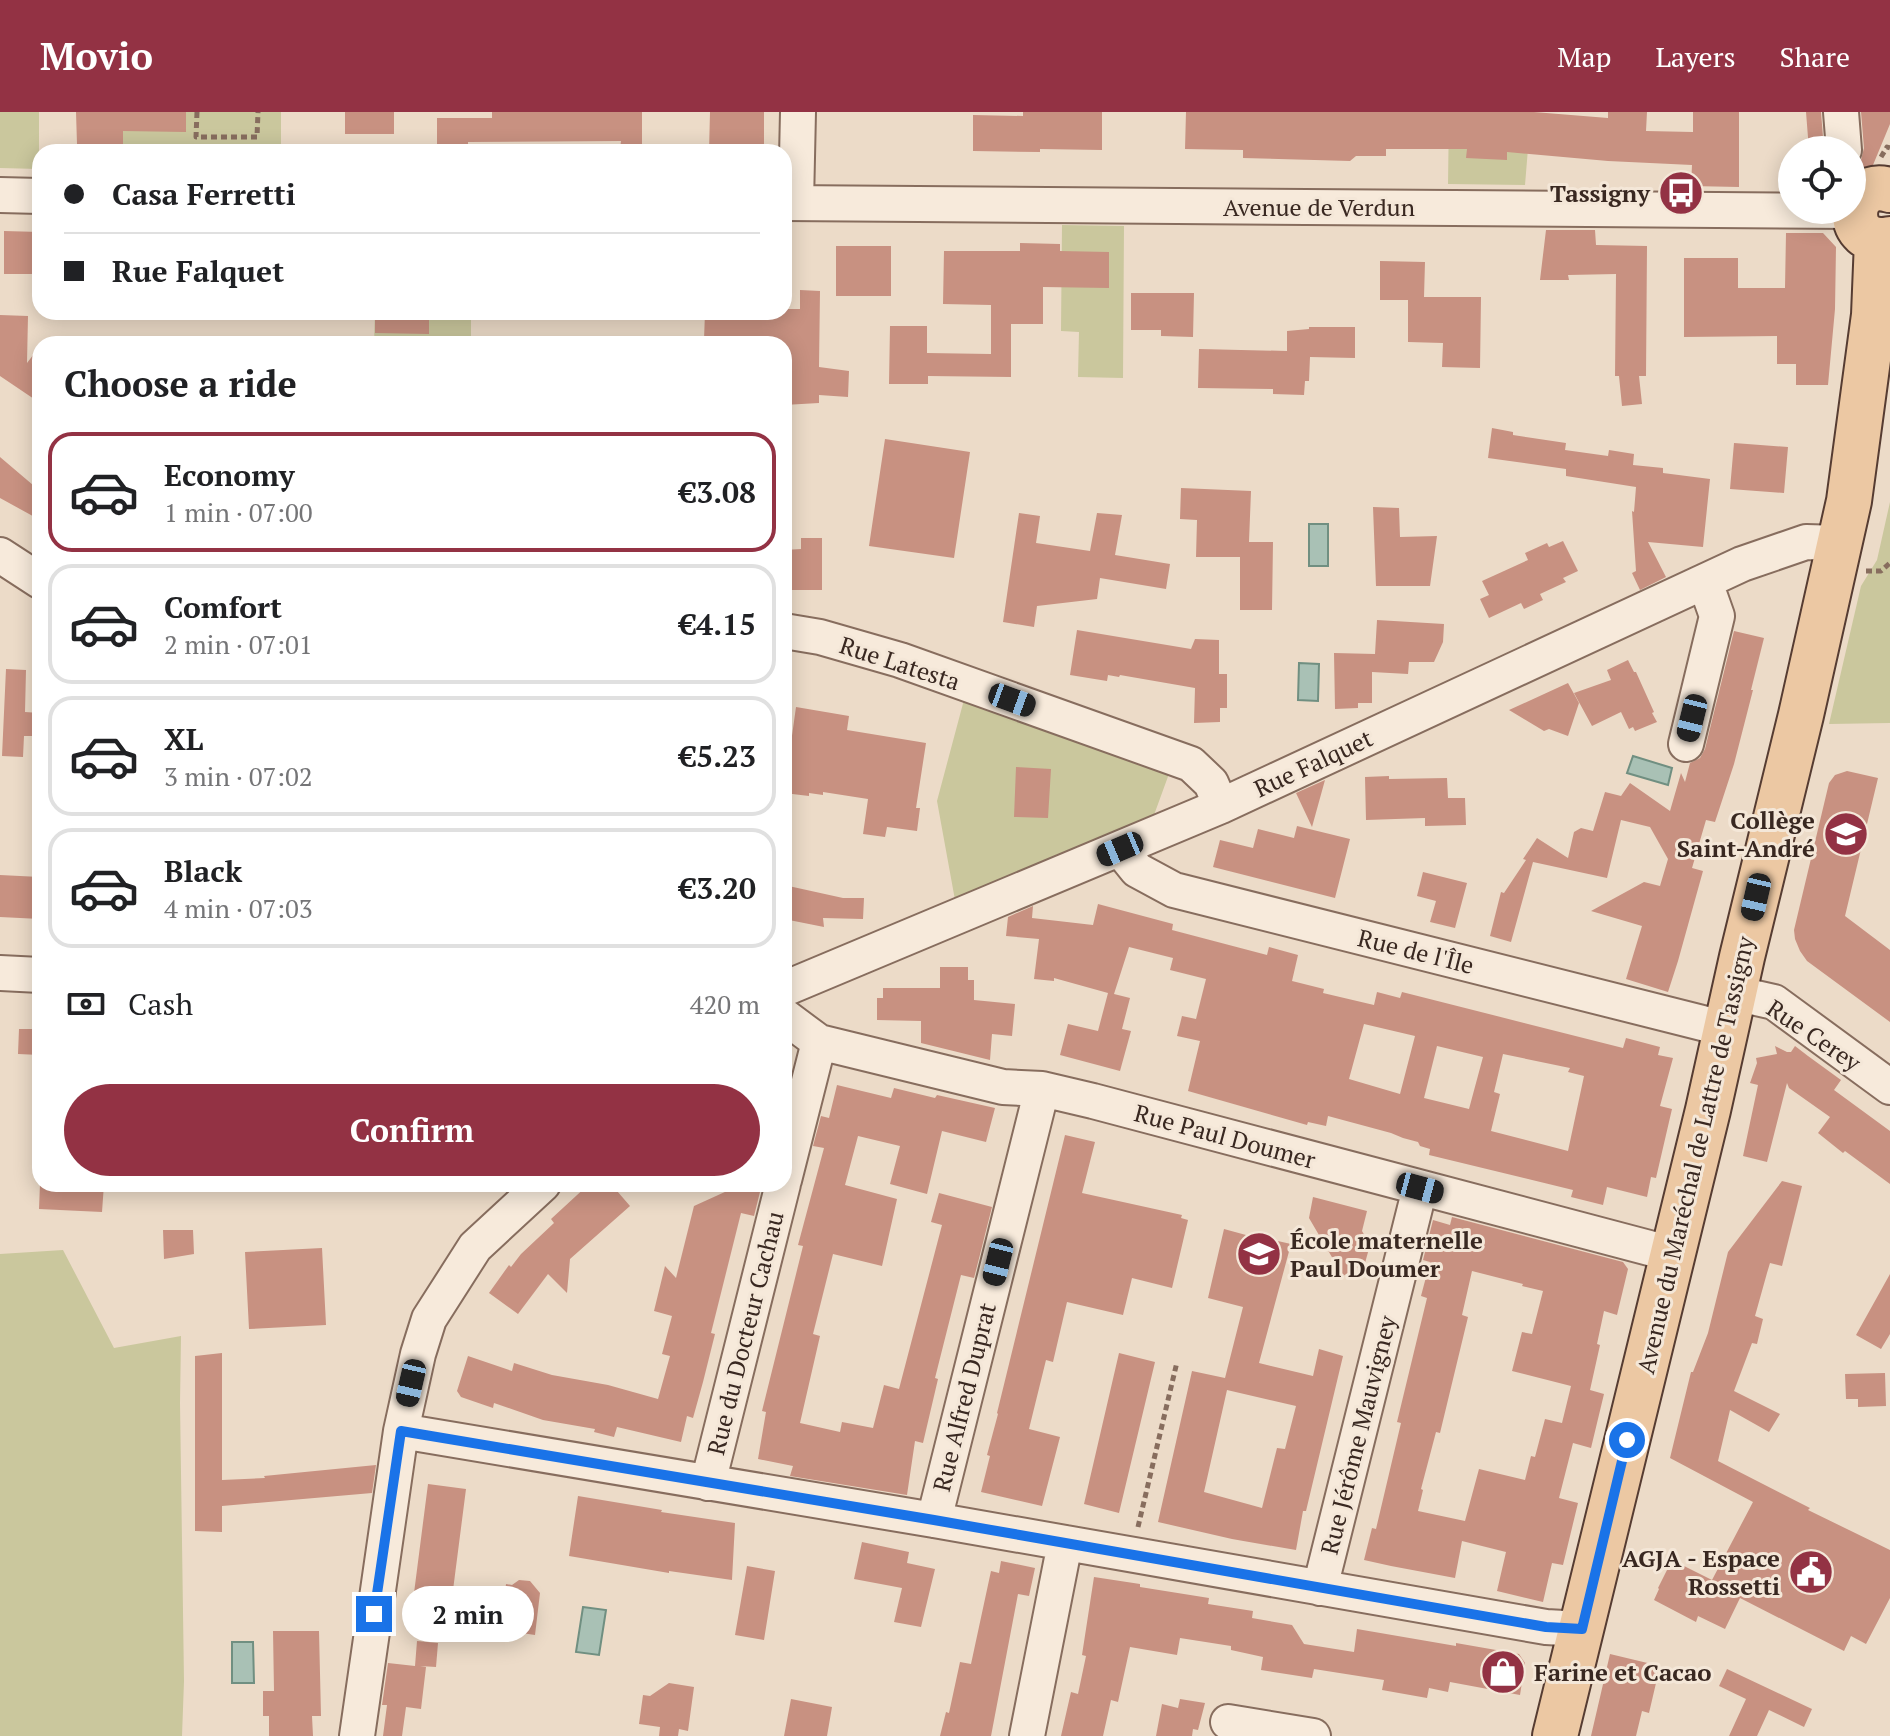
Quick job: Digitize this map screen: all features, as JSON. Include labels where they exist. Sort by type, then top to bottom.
[{"type":"main road","name":"Avenue du Maréchal de Lattre de Tassigny","points":[[1555,1736],[1730,1011],[1851,556],[1856,460],[1874,315],[1876,203]]},
{"type":"street","points":[[792,180],[798,112]]},
{"type":"street","points":[[1841,112],[1843,136]]},
{"type":"street","points":[[0,195],[32,196]]},
{"type":"street","name":"Avenue de Verdun","points":[[792,203],[1876,203]]},
{"type":"street","name":"Rue Falquet","points":[[792,986],[1221,806],[1742,564],[1806,542],[1851,556]]},
{"type":"street","points":[[0,555],[32,576]]},
{"type":"street","points":[[1686,744],[1717,616],[1705,582]]},
{"type":"street","name":"Rue Latesta","points":[[792,632],[820,637],[900,660],[1191,764],[1211,783],[1221,806]]},
{"type":"street","name":"Rue de l'Île","points":[[1120,849],[1137,870],[1174,890],[1730,1011]]},
{"type":"street","points":[[0,973],[32,975]]},
{"type":"street","name":"Rue Cerey","points":[[1730,1011],[1774,1002],[1890,1087]]},
{"type":"street","name":"Rue Paul Doumer","points":[[792,1022],[819,1042],[1003,1087],[1042,1089],[1107,1104],[1672,1254]]},
{"type":"street","name":"Rue du Docteur Cachau","points":[[792,1150],[819,1042]]},
{"type":"street","name":"Rue Alfred Duprat","points":[[934,1520],[1042,1089]]},
{"type":"street","name":"Rue Jérôme Mauvigney","points":[[1320,1588],[1420,1188]]},
{"type":"street","points":[[357,1736],[401,1431],[429,1319],[475,1247],[534,1192]]},
{"type":"street","name":"Rue du Docteur Cachau","points":[[708,1483],[781,1192]]},
{"type":"street","points":[[401,1431],[1546,1627],[1582,1629]]},
{"type":"street","points":[[1027,1736],[1065,1543]]},
{"type":"street","points":[[1228,1722],[1313,1736]]},
{"type":"path","points":[[197,112],[196,137],[257,137],[258,112]]},
{"type":"path","points":[[1851,556],[1881,571],[1890,563]]},
{"type":"path","points":[[1130,1555],[1177,1362]]},
{"type":"shaded area","points":[[0,112],[39,112],[39,144],[32,144],[32,169],[0,168]]},
{"type":"shaded area","points":[[99,112],[281,112],[281,144],[99,144]]},
{"type":"shaded area","points":[[1449,112],[1531,112],[1525,185],[1448,184]]},
{"type":"shaded area","points":[[1062,225],[1124,226],[1123,378],[1078,377],[1079,332],[1061,331]]},
{"type":"shaded area","points":[[375,320],[471,320],[471,336],[374,336]]},
{"type":"shaded area","points":[[1890,502],[1890,723],[1829,724],[1861,586],[1877,560]]},
{"type":"shaded area","points":[[1309,524],[1328,524],[1328,566],[1309,566]]},
{"type":"shaded area","points":[[1299,663],[1319,664],[1318,701],[1298,700]]},
{"type":"shaded area","points":[[965,696],[1170,771],[1154,815],[955,900],[937,801]]},
{"type":"shaded area","points":[[1633,756],[1672,768],[1668,785],[1627,773]]},
{"type":"shaded area","points":[[63,1250],[114,1348],[181,1336],[182,1736],[0,1736],[0,1254]]},
{"type":"shaded area","points":[[583,1607],[606,1610],[599,1655],[576,1652]]},
{"type":"shaded area","points":[[232,1642],[253,1642],[254,1683],[232,1683]]},
{"type":"building","points":[[76,112],[186,112],[186,132],[123,131],[123,144],[77,144]]},
{"type":"building","points":[[345,112],[394,112],[394,134],[345,134]]},
{"type":"building","points":[[492,112],[642,112],[642,144],[621,144],[621,141],[437,144],[437,118],[492,118]]},
{"type":"building","points":[[710,112],[764,112],[764,144],[709,144]]},
{"type":"building","points":[[1023,112],[1102,112],[1102,150],[973,151],[973,115],[1023,116]]},
{"type":"building","points":[[1186,112],[1534,112],[1608,118],[1608,112],[1647,112],[1646,131],[1693,132],[1693,112],[1739,112],[1739,187],[1691,186],[1692,165],[1507,152],[1507,160],[1466,158],[1467,149],[1386,149],[1386,156],[1356,156],[1350,161],[1243,158],[1243,150],[1185,149]]},
{"type":"building","points":[[1806,112],[1821,112],[1823,136],[1808,136]]},
{"type":"building","points":[[1861,112],[1890,112],[1890,124],[1873,165],[1866,167],[1866,136],[1863,136]]},
{"type":"building","points":[[1546,230],[1595,230],[1596,245],[1647,246],[1646,376],[1639,376],[1642,404],[1622,406],[1619,376],[1615,376],[1616,274],[1568,275],[1569,280],[1540,280]]},
{"type":"building","points":[[4,231],[32,232],[32,274],[4,274]]},
{"type":"building","points":[[1786,233],[1823,233],[1836,247],[1835,309],[1828,385],[1796,385],[1796,364],[1777,364],[1777,336],[1684,337],[1684,258],[1738,258],[1738,288],[1785,288]]},
{"type":"building","points":[[1020,243],[1060,244],[1060,251],[1109,252],[1109,288],[1043,287],[1043,324],[1011,324],[1011,377],[928,376],[928,384],[889,384],[890,326],[927,326],[927,353],[991,354],[991,305],[943,304],[944,251],[1020,251]]},
{"type":"building","points":[[836,246],[891,246],[891,296],[836,296]]},
{"type":"building","points":[[1380,261],[1425,262],[1424,297],[1481,297],[1480,368],[1442,367],[1443,343],[1408,342],[1408,300],[1380,300]]},
{"type":"building","points":[[800,290],[820,291],[819,367],[849,371],[848,397],[819,395],[819,403],[792,405],[792,336],[704,336],[705,320],[792,320],[792,309],[800,309]]},
{"type":"building","points":[[1131,293],[1194,293],[1193,337],[1161,336],[1161,330],[1131,330]]},
{"type":"building","points":[[0,315],[28,316],[27,363],[32,356],[32,398],[0,376]]},
{"type":"building","points":[[375,320],[429,320],[429,334],[375,333]]},
{"type":"building","points":[[1309,327],[1355,327],[1355,358],[1310,357],[1309,381],[1305,381],[1304,395],[1273,394],[1273,389],[1198,388],[1199,349],[1287,351],[1287,331]]},
{"type":"building","points":[[1492,428],[1513,432],[1513,435],[1566,443],[1565,450],[1608,456],[1609,450],[1634,454],[1633,465],[1663,468],[1663,473],[1710,479],[1703,547],[1648,542],[1666,577],[1640,590],[1632,573],[1636,571],[1632,511],[1636,487],[1566,476],[1566,469],[1488,458]]},
{"type":"building","points":[[885,439],[970,452],[954,558],[869,546]]},
{"type":"building","points":[[1734,443],[1788,447],[1784,493],[1730,489]]},
{"type":"building","points":[[0,457],[32,484],[32,516],[0,498]]},
{"type":"building","points":[[1181,488],[1251,491],[1249,542],[1273,542],[1272,610],[1240,610],[1240,557],[1196,557],[1197,520],[1180,519]]},
{"type":"building","points":[[1373,507],[1399,508],[1400,537],[1437,536],[1430,586],[1376,586]]},
{"type":"building","points":[[1019,513],[1040,516],[1036,543],[1090,551],[1097,513],[1122,515],[1115,555],[1170,564],[1166,589],[1100,578],[1097,599],[1037,606],[1034,627],[1003,622]]},
{"type":"building","points":[[801,538],[822,538],[822,590],[792,590],[792,550],[801,549]]},
{"type":"building","points":[[1563,541],[1578,571],[1563,578],[1566,582],[1540,594],[1543,600],[1524,609],[1521,603],[1489,618],[1480,599],[1489,595],[1482,581],[1528,560],[1525,553],[1547,543],[1549,547]]},
{"type":"building","points":[[1377,620],[1444,624],[1443,642],[1434,662],[1409,662],[1408,674],[1372,672],[1372,703],[1358,703],[1358,708],[1335,709],[1334,653],[1375,654]]},
{"type":"building","points":[[1077,630],[1191,649],[1195,639],[1219,640],[1219,674],[1227,674],[1227,708],[1220,708],[1220,722],[1194,723],[1195,688],[1120,675],[1108,675],[1107,681],[1070,675]]},
{"type":"building","points":[[1734,631],[1764,638],[1734,764],[1715,822],[1706,820],[1692,868],[1703,871],[1668,992],[1626,979],[1642,926],[1591,911],[1644,882],[1660,886],[1668,859],[1650,827],[1621,820],[1607,878],[1533,862],[1511,942],[1490,936],[1501,892],[1504,893],[1526,860],[1523,859],[1537,838],[1568,858],[1574,832],[1581,828],[1593,831],[1605,792],[1621,796],[1630,783],[1670,811],[1681,773],[1685,782],[1690,763],[1700,758],[1705,749]]},
{"type":"building","points":[[1628,660],[1657,722],[1635,731],[1633,727],[1629,729],[1621,712],[1592,726],[1574,693],[1611,680],[1607,670]]},
{"type":"building","points":[[6,669],[26,670],[25,712],[32,712],[32,736],[24,736],[23,757],[2,756]]},
{"type":"building","points":[[1568,683],[1579,703],[1568,736],[1549,729],[1544,731],[1509,710]]},
{"type":"building","points":[[796,707],[849,716],[847,730],[926,743],[916,808],[920,808],[917,831],[887,827],[885,837],[863,834],[868,799],[823,792],[823,795],[809,793],[809,796],[792,794],[792,736]]},
{"type":"building","points":[[1016,767],[1051,769],[1048,818],[1014,817]]},
{"type":"building","points":[[1847,771],[1878,778],[1845,916],[1890,950],[1890,1022],[1807,961],[1795,939],[1794,930],[1829,783],[1835,775]]},
{"type":"building","points":[[1389,776],[1389,779],[1447,778],[1448,798],[1465,798],[1466,825],[1425,826],[1425,818],[1366,820],[1365,777]]},
{"type":"building","points":[[1325,780],[1312,827],[1296,793]]},
{"type":"building","points":[[1297,826],[1350,839],[1335,898],[1213,867],[1220,840],[1253,848],[1258,829],[1294,838]]},
{"type":"building","points":[[1423,872],[1467,883],[1455,928],[1430,922],[1436,901],[1417,896]]},
{"type":"building","points":[[0,875],[32,877],[32,919],[0,917]]},
{"type":"building","points":[[792,887],[843,898],[864,898],[863,919],[823,918],[824,927],[792,921]]},
{"type":"building","points":[[1098,904],[1173,924],[1172,930],[1267,955],[1269,947],[1298,955],[1292,981],[1324,989],[1323,993],[1374,1005],[1377,992],[1400,998],[1402,992],[1623,1048],[1626,1038],[1660,1047],[1658,1055],[1673,1058],[1660,1106],[1672,1109],[1656,1178],[1651,1177],[1647,1197],[1607,1187],[1603,1205],[1571,1197],[1573,1190],[1429,1155],[1430,1149],[1420,1146],[1418,1142],[1391,1133],[1328,1116],[1326,1126],[1308,1122],[1307,1125],[1188,1091],[1200,1041],[1177,1036],[1182,1016],[1196,1019],[1206,979],[1170,970],[1173,958],[1129,947],[1114,994],[1130,998],[1122,1029],[1131,1031],[1120,1071],[1060,1055],[1068,1024],[1098,1031],[1108,993],[1054,978],[1054,981],[1034,979],[1039,939],[1006,936],[1008,917],[1033,906],[1032,918],[1093,925]],"holes":[[[1364,1024],[1415,1036],[1400,1094],[1349,1079]],[[1437,1046],[1483,1057],[1469,1109],[1424,1098]],[[1503,1054],[1570,1068],[1568,1072],[1584,1076],[1568,1151],[1491,1131],[1500,1094],[1494,1092]]]},
{"type":"building","points":[[940,967],[968,967],[968,980],[974,980],[974,1000],[1015,1004],[1012,1036],[992,1034],[990,1060],[921,1043],[921,1021],[877,1020],[877,998],[883,998],[883,988],[940,988]]},
{"type":"building","points":[[19,1029],[32,1029],[32,1055],[18,1054]]},
{"type":"building","points":[[1775,1046],[1791,1052],[1795,1046],[1841,1080],[1834,1090],[1890,1131],[1890,1184],[1818,1133],[1830,1117],[1789,1088],[1787,1083],[1767,1162],[1743,1156],[1758,1085],[1750,1083],[1756,1058],[1777,1054]]},
{"type":"building","points":[[837,1085],[891,1098],[894,1088],[995,1108],[986,1142],[942,1131],[927,1194],[890,1184],[900,1146],[858,1136],[845,1185],[897,1199],[882,1266],[833,1254],[813,1334],[820,1336],[800,1423],[840,1432],[842,1422],[873,1428],[884,1385],[899,1389],[942,1225],[931,1222],[939,1193],[992,1207],[974,1278],[961,1275],[935,1378],[938,1379],[923,1443],[915,1441],[907,1495],[790,1476],[793,1466],[758,1459],[766,1412],[762,1411],[803,1246],[798,1245],[824,1148],[813,1146],[821,1116],[829,1118]]},
{"type":"building","points":[[1065,1135],[1095,1142],[1082,1193],[1182,1215],[1181,1218],[1188,1220],[1172,1288],[1132,1278],[1123,1315],[1067,1302],[1053,1362],[1046,1360],[1029,1429],[1060,1437],[1042,1506],[981,1492],[990,1456],[987,1455]]},
{"type":"building","points":[[1782,1181],[1802,1186],[1782,1266],[1770,1263],[1767,1273],[1755,1316],[1763,1319],[1757,1344],[1752,1343],[1734,1391],[1780,1414],[1769,1432],[1730,1410],[1718,1461],[1890,1550],[1890,1598],[1866,1644],[1851,1636],[1844,1651],[1740,1598],[1725,1629],[1698,1616],[1696,1622],[1654,1600],[1672,1560],[1712,1580],[1753,1502],[1670,1458],[1691,1372],[1708,1333],[1728,1252]]},
{"type":"building","points":[[40,1192],[103,1192],[102,1212],[39,1209]]},
{"type":"building","points":[[580,1192],[618,1192],[630,1206],[570,1259],[567,1293],[548,1274],[518,1314],[489,1293],[509,1265],[511,1267],[554,1223],[551,1219]]},
{"type":"building","points":[[725,1192],[760,1192],[754,1216],[741,1213],[711,1333],[715,1334],[703,1382],[693,1418],[687,1416],[681,1442],[617,1427],[614,1437],[594,1432],[595,1429],[543,1420],[494,1403],[493,1408],[461,1397],[457,1391],[468,1356],[512,1371],[514,1363],[552,1375],[608,1385],[658,1399],[670,1356],[662,1354],[672,1316],[654,1311],[665,1266],[676,1278],[694,1206]]},
{"type":"building","points":[[1313,1197],[1367,1211],[1362,1231],[1370,1245],[1365,1263],[1343,1276],[1309,1218]]},
{"type":"building","points":[[1452,1217],[1623,1262],[1628,1269],[1617,1315],[1604,1311],[1590,1390],[1604,1394],[1591,1448],[1573,1443],[1559,1498],[1578,1503],[1563,1565],[1552,1563],[1543,1602],[1497,1591],[1506,1552],[1462,1541],[1455,1578],[1364,1560],[1372,1528],[1376,1529],[1401,1423],[1397,1422],[1427,1298],[1421,1296],[1430,1262],[1423,1260],[1433,1220],[1450,1225]],"holes":[[[1472,1271],[1543,1291],[1532,1334],[1522,1332],[1512,1371],[1571,1386],[1562,1423],[1545,1419],[1525,1480],[1479,1469],[1465,1521],[1418,1511],[1421,1489],[1436,1432],[1440,1433],[1468,1317],[1462,1315]]]},
{"type":"building","points":[[1224,1229],[1291,1244],[1259,1363],[1313,1376],[1319,1349],[1343,1356],[1296,1550],[1158,1522],[1192,1371],[1225,1378],[1243,1307],[1208,1298]],"holes":[[[1227,1390],[1296,1406],[1285,1449],[1277,1448],[1262,1508],[1204,1492]]]},
{"type":"building","points":[[163,1230],[193,1230],[194,1254],[164,1259]]},
{"type":"building","points":[[322,1248],[326,1325],[249,1329],[245,1252]]},
{"type":"building","points":[[1890,1274],[1890,1334],[1881,1349],[1856,1335]]},
{"type":"building","points":[[222,1353],[222,1480],[376,1465],[372,1493],[222,1506],[222,1532],[195,1531],[195,1356]]},
{"type":"building","points":[[1119,1353],[1155,1362],[1119,1513],[1084,1504]]},
{"type":"building","points":[[1885,1373],[1886,1406],[1858,1407],[1858,1399],[1846,1399],[1845,1374]]},
{"type":"building","points":[[428,1484],[466,1489],[452,1598],[414,1593]]},
{"type":"building","points":[[578,1496],[735,1523],[732,1580],[569,1556]]},
{"type":"building","points":[[862,1542],[909,1552],[907,1563],[935,1569],[921,1627],[894,1622],[902,1588],[854,1579]]},
{"type":"building","points":[[1001,1561],[1035,1568],[1029,1596],[1018,1594],[991,1736],[940,1736],[946,1712],[949,1713],[960,1662],[971,1664],[991,1571],[999,1573]]},
{"type":"building","points":[[747,1566],[775,1571],[764,1640],[735,1635]]},
{"type":"building","points":[[1094,1577],[1209,1598],[1208,1604],[1253,1611],[1252,1618],[1292,1625],[1304,1644],[1354,1652],[1357,1629],[1519,1654],[1525,1663],[1520,1695],[1450,1682],[1448,1692],[1429,1688],[1427,1698],[1382,1690],[1384,1680],[1314,1669],[1312,1678],[1261,1670],[1263,1657],[1231,1650],[1231,1646],[1180,1638],[1177,1655],[1130,1647],[1118,1702],[1111,1700],[1103,1736],[1061,1736],[1071,1692],[1078,1694],[1086,1656],[1082,1655]]},
{"type":"building","points":[[519,1580],[530,1581],[540,1593],[535,1635],[501,1630],[506,1584],[512,1585]]},
{"type":"building","points":[[273,1631],[319,1631],[321,1716],[312,1716],[313,1736],[269,1736],[269,1716],[263,1716],[263,1691],[274,1691]]},
{"type":"building","points":[[417,1641],[438,1643],[436,1667],[420,1666],[426,1667],[421,1709],[406,1707],[402,1736],[383,1736],[387,1705],[382,1705],[388,1663],[415,1666]]},
{"type":"building","points":[[1610,1654],[1660,1666],[1649,1713],[1642,1711],[1636,1736],[1591,1736]]},
{"type":"building","points":[[1727,1669],[1812,1709],[1804,1727],[1769,1710],[1757,1736],[1729,1736],[1746,1699],[1719,1686]]},
{"type":"building","points":[[669,1683],[694,1687],[688,1731],[679,1729],[678,1736],[659,1736],[660,1727],[639,1724],[643,1695],[650,1696]]},
{"type":"building","points":[[791,1699],[832,1707],[827,1736],[784,1736]]},
{"type":"building","points":[[1180,1699],[1205,1703],[1198,1730],[1193,1729],[1192,1736],[1156,1736],[1162,1704],[1178,1708]]},
{"type":"place","name":"Tassigny","points":[[1681,193]]},
{"type":"place","name":"Collège Saint-André","points":[[1846,834]]},
{"type":"place","name":"École maternelle Paul Doumer","points":[[1259,1254]]},
{"type":"place","name":"AGJA - Espace Rossetti","points":[[1811,1572]]},
{"type":"place","name":"Farine et Cacao","points":[[1503,1672]]},
{"type":"route","points":[[374,1614],[401,1431],[1546,1627],[1582,1629],[1627,1440]]}]
